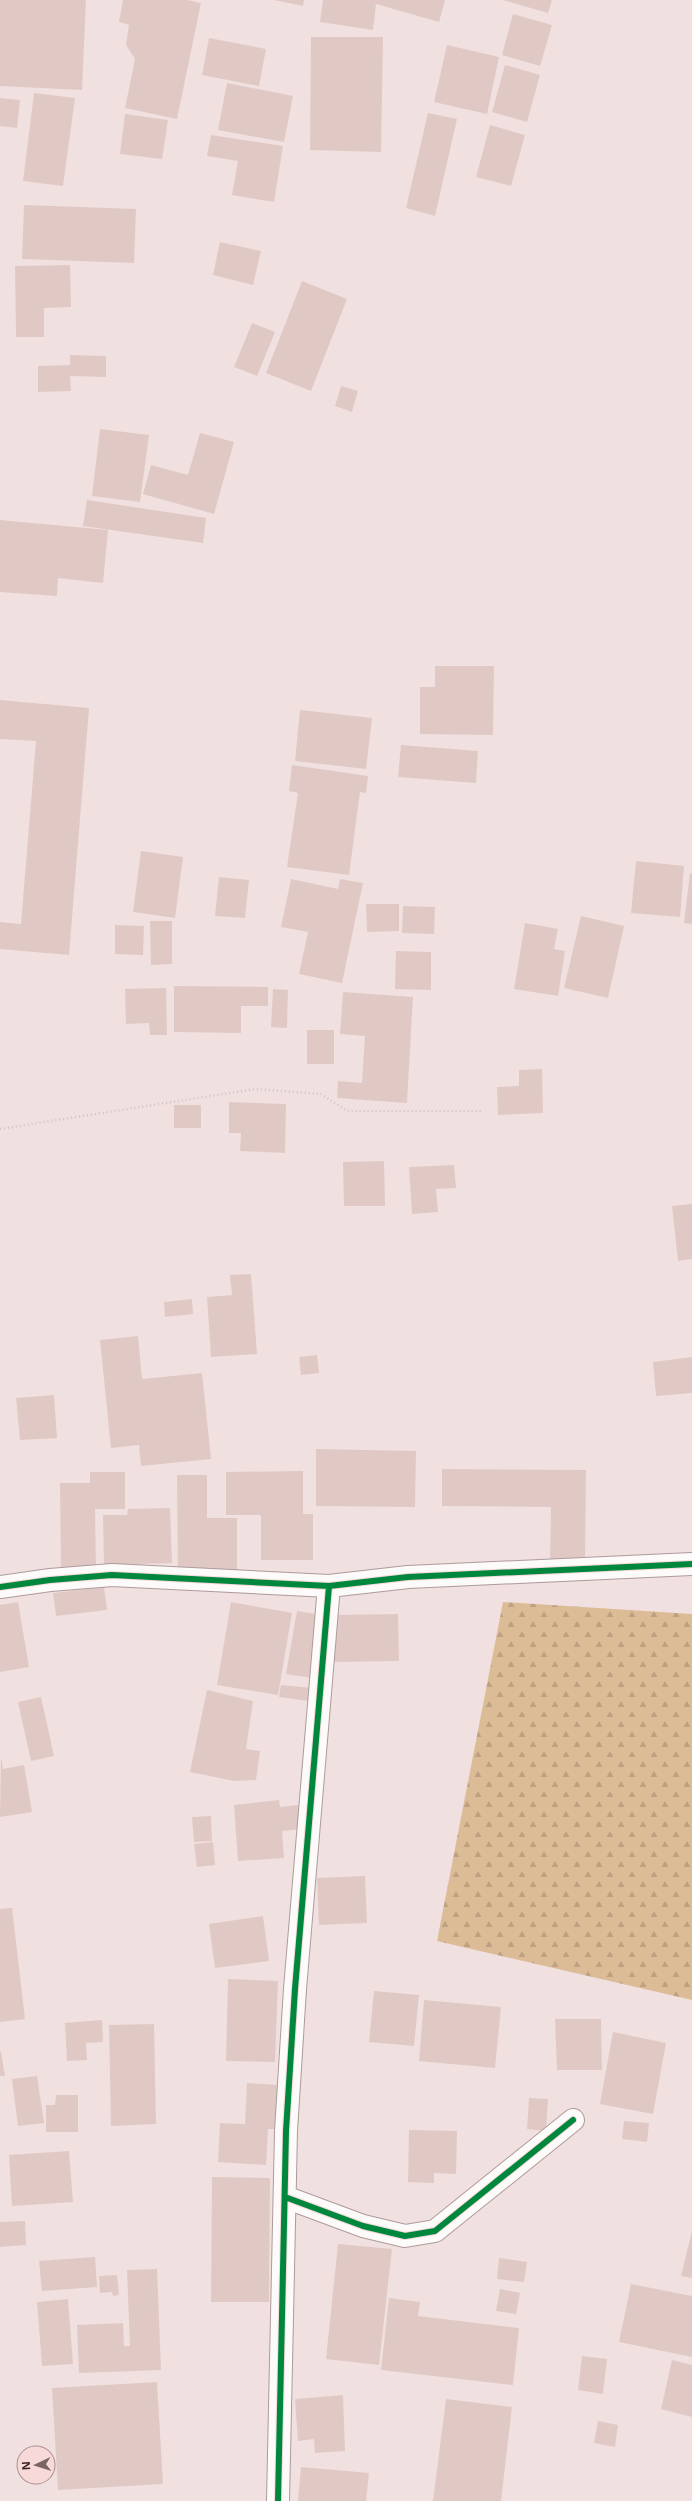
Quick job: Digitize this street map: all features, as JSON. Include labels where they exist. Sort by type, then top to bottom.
[{"type":"street","points":[[0,1587],[50,1580],[112,1575],[329,1586],[408,1577],[692,1564]]},
{"type":"street","points":[[278,2501],[286,2131],[295,1989],[329,1586]]},
{"type":"street","points":[[285,2197],[363,2226],[405,2236],[435,2232],[573,2120]]},
{"type":"path","points":[[0,1129],[255,1089],[321,1094],[347,1110],[481,1110]]},
{"type":"green space","points":[[503,1602],[692,1614],[692,2000],[437,1941]]},
{"type":"building","points":[[0,0],[86,0],[82,90],[0,86]]},
{"type":"building","points":[[123,0],[187,0],[201,3],[177,119],[125,108],[135,59],[126,45],[129,25],[119,22]]},
{"type":"building","points":[[274,0],[304,0],[303,6]]},
{"type":"building","points":[[323,0],[445,0],[439,22],[376,4],[373,30],[320,22]]},
{"type":"building","points":[[503,0],[552,0],[548,13]]},
{"type":"building","points":[[513,14],[552,25],[540,66],[502,55]]},
{"type":"building","points":[[311,37],[383,37],[381,152],[310,150]]},
{"type":"building","points":[[209,38],[266,49],[259,86],[202,75]]},
{"type":"building","points":[[447,45],[499,57],[487,114],[434,102]]},
{"type":"building","points":[[505,65],[540,75],[527,122],[492,112]]},
{"type":"building","points":[[227,83],[293,96],[284,142],[218,130]]},
{"type":"building","points":[[34,93],[75,98],[63,186],[23,181]]},
{"type":"building","points":[[0,98],[20,100],[17,128],[0,126]]},
{"type":"building","points":[[428,113],[457,119],[435,216],[406,208]]},
{"type":"building","points":[[125,114],[168,120],[162,159],[120,154]]},
{"type":"building","points":[[490,125],[525,135],[511,186],[476,177]]},
{"type":"building","points":[[211,135],[283,146],[274,202],[232,195],[238,161],[207,156]]},
{"type":"building","points":[[24,205],[136,209],[134,263],[22,259]]},
{"type":"building","points":[[220,242],[261,251],[253,285],[213,275]]},
{"type":"building","points":[[70,265],[71,307],[44,308],[44,337],[16,337],[15,266]]},
{"type":"building","points":[[302,281],[347,299],[311,391],[266,373]]},
{"type":"building","points":[[252,323],[275,332],[257,376],[234,367]]},
{"type":"building","points":[[70,355],[106,356],[106,377],[70,376],[71,391],[38,392],[38,366],[70,365]]},
{"type":"building","points":[[341,386],[358,391],[352,412],[335,406]]},
{"type":"building","points":[[100,429],[149,435],[140,502],[92,496]]},
{"type":"building","points":[[200,433],[234,442],[214,514],[143,494],[151,465],[188,475]]},
{"type":"building","points":[[87,500],[206,518],[203,543],[83,526]]},
{"type":"building","points":[[0,520],[108,530],[103,583],[58,578],[57,596],[0,592]]},
{"type":"building","points":[[435,666],[494,666],[493,735],[420,734],[420,687],[435,687]]},
{"type":"building","points":[[0,700],[89,708],[69,955],[0,949],[0,922],[21,924],[36,741],[0,739]]},
{"type":"building","points":[[300,710],[372,718],[366,769],[295,761]]},
{"type":"building","points":[[401,745],[478,751],[476,783],[398,777]]},
{"type":"building","points":[[292,765],[368,776],[366,793],[360,792],[349,875],[287,867],[298,793],[289,791]]},
{"type":"building","points":[[141,851],[183,857],[175,918],[133,912]]},
{"type":"building","points":[[636,861],[684,866],[680,917],[631,913]]},
{"type":"building","points":[[690,873],[692,874],[692,924],[684,923]]},
{"type":"building","points":[[219,877],[249,880],[245,918],[215,916]]},
{"type":"building","points":[[291,879],[338,889],[340,879],[363,883],[342,983],[299,974],[308,932],[281,927]]},
{"type":"building","points":[[366,904],[399,904],[399,931],[367,932]]},
{"type":"building","points":[[403,906],[435,907],[434,934],[402,933]]},
{"type":"building","points":[[581,916],[624,926],[608,998],[564,988]]},
{"type":"building","points":[[150,921],[172,921],[172,964],[151,965]]},
{"type":"building","points":[[525,923],[558,929],[554,949],[565,951],[558,996],[514,989]]},
{"type":"building","points":[[115,925],[144,926],[143,955],[115,954]]},
{"type":"building","points":[[396,951],[431,952],[431,990],[395,989]]},
{"type":"building","points":[[174,986],[268,987],[268,1006],[241,1006],[241,1033],[174,1032]]},
{"type":"building","points":[[166,988],[167,1035],[150,1035],[149,1023],[126,1024],[125,989]]},
{"type":"building","points":[[273,989],[288,990],[287,1028],[271,1027]]},
{"type":"building","points":[[343,992],[413,997],[407,1103],[337,1098],[338,1081],[362,1083],[365,1036],[340,1034]]},
{"type":"building","points":[[307,1030],[334,1030],[334,1064],[307,1064]]},
{"type":"building","points":[[542,1069],[543,1113],[498,1115],[497,1087],[519,1086],[519,1070]]},
{"type":"building","points":[[229,1102],[286,1104],[285,1153],[240,1151],[241,1133],[229,1133]]},
{"type":"building","points":[[174,1105],[201,1105],[201,1128],[174,1128]]},
{"type":"building","points":[[384,1161],[385,1206],[344,1206],[343,1162]]},
{"type":"building","points":[[454,1165],[456,1188],[436,1189],[438,1212],[412,1214],[409,1167]]},
{"type":"building","points":[[692,1204],[692,1259],[678,1261],[672,1206]]},
{"type":"building","points":[[251,1274],[257,1354],[211,1357],[207,1297],[232,1295],[230,1275]]},
{"type":"building","points":[[192,1299],[193,1314],[165,1317],[164,1302]]},
{"type":"building","points":[[138,1336],[142,1379],[202,1373],[211,1459],[141,1466],[139,1445],[111,1448],[100,1340]]},
{"type":"building","points":[[317,1355],[319,1373],[301,1375],[299,1357]]},
{"type":"building","points":[[692,1357],[692,1393],[656,1396],[653,1362]]},
{"type":"building","points":[[54,1395],[57,1438],[20,1440],[16,1398]]},
{"type":"building","points":[[316,1449],[416,1451],[415,1507],[316,1506]]},
{"type":"building","points":[[442,1469],[586,1470],[585,1564],[550,1564],[551,1507],[442,1506]]},
{"type":"building","points":[[303,1471],[303,1514],[313,1514],[313,1560],[261,1560],[261,1515],[226,1515],[226,1472]]},
{"type":"building","points":[[90,1472],[125,1472],[125,1509],[95,1509],[96,1568],[61,1568],[60,1483],[90,1483]]},
{"type":"building","points":[[177,1475],[207,1475],[207,1518],[237,1518],[237,1570],[178,1575]]},
{"type":"building","points":[[170,1508],[172,1563],[104,1565],[103,1515],[127,1515],[128,1509]]},
{"type":"building","points":[[104,1587],[107,1610],[56,1616],[53,1593]]},
{"type":"building","points":[[18,1602],[29,1667],[0,1672],[0,1605]]},
{"type":"building","points":[[231,1602],[292,1613],[278,1695],[217,1685]]},
{"type":"building","points":[[297,1611],[322,1615],[312,1678],[286,1674]]},
{"type":"building","points":[[398,1614],[399,1661],[333,1662],[332,1615]]},
{"type":"building","points":[[281,1685],[311,1688],[309,1701],[279,1697]]},
{"type":"building","points":[[207,1690],[253,1701],[246,1749],[260,1751],[256,1780],[234,1781],[190,1772]]},
{"type":"building","points":[[41,1697],[54,1756],[31,1761],[18,1702]]},
{"type":"building","points":[[1,1757],[3,1769],[24,1765],[32,1812],[0,1817]]},
{"type":"building","points":[[279,1800],[280,1807],[299,1805],[301,1829],[282,1831],[284,1858],[238,1861],[234,1805]]},
{"type":"building","points":[[211,1816],[212,1841],[194,1842],[192,1817]]},
{"type":"building","points":[[213,1842],[215,1865],[197,1867],[194,1844]]},
{"type":"building","points":[[365,1876],[367,1923],[319,1925],[317,1878]]},
{"type":"building","points":[[12,1908],[25,2019],[0,2022],[0,1909]]},
{"type":"building","points":[[263,1916],[269,1961],[215,1968],[209,1924]]},
{"type":"building","points":[[228,1979],[278,1981],[275,2062],[226,2061]]},
{"type":"building","points":[[374,1991],[419,1995],[414,2046],[369,2042]]},
{"type":"building","points":[[424,2000],[501,2007],[495,2068],[419,2061]]},
{"type":"building","points":[[555,2019],[601,2019],[602,2070],[557,2070]]},
{"type":"building","points":[[102,2020],[103,2042],[86,2043],[87,2060],[67,2061],[65,2023]]},
{"type":"building","points":[[154,2024],[156,2124],[111,2126],[109,2025]]},
{"type":"building","points":[[613,2032],[666,2043],[653,2114],[600,2104]]},
{"type":"building","points":[[1,2052],[5,2076],[0,2076]]},
{"type":"building","points":[[37,2076],[44,2123],[18,2126],[12,2079]]},
{"type":"building","points":[[247,2083],[279,2085],[277,2129],[268,2129],[266,2165],[218,2162],[220,2123],[245,2124]]},
{"type":"building","points":[[56,2095],[78,2095],[78,2132],[46,2132],[46,2105],[55,2105]]},
{"type":"building","points":[[529,2098],[548,2099],[546,2131],[527,2129]]},
{"type":"building","points":[[624,2121],[649,2123],[647,2142],[622,2139]]},
{"type":"building","points":[[409,2130],[457,2131],[456,2174],[434,2173],[434,2183],[408,2182]]},
{"type":"building","points":[[69,2151],[73,2202],[12,2206],[9,2155]]},
{"type":"building","points":[[212,2177],[270,2178],[269,2302],[211,2302]]},
{"type":"building","points":[[25,2221],[26,2245],[0,2247],[0,2222]]},
{"type":"building","points":[[692,2231],[692,2278],[681,2276]]},
{"type":"building","points":[[338,2244],[392,2249],[379,2365],[326,2359]]},
{"type":"building","points":[[95,2257],[97,2287],[42,2291],[39,2261]]},
{"type":"building","points":[[499,2258],[527,2262],[524,2282],[497,2279]]},
{"type":"building","points":[[157,2269],[161,2370],[79,2373],[77,2325],[123,2323],[124,2346],[130,2346],[127,2270]]},
{"type":"building","points":[[117,2275],[119,2295],[113,2296],[112,2292],[100,2293],[99,2276]]},
{"type":"building","points":[[631,2284],[692,2296],[692,2357],[619,2342]]},
{"type":"building","points":[[500,2289],[520,2293],[516,2314],[496,2311]]},
{"type":"building","points":[[389,2298],[420,2302],[418,2316],[519,2328],[513,2385],[381,2370]]},
{"type":"building","points":[[68,2299],[73,2364],[42,2366],[37,2302]]},
{"type":"building","points":[[582,2356],[607,2359],[603,2394],[578,2390]]},
{"type":"building","points":[[672,2360],[692,2365],[692,2417],[661,2409]]},
{"type":"building","points":[[157,2382],[163,2484],[58,2490],[52,2388]]},
{"type":"building","points":[[343,2395],[345,2451],[315,2453],[314,2439],[298,2441],[295,2399]]},
{"type":"building","points":[[446,2399],[512,2407],[501,2501],[433,2501]]},
{"type":"building","points":[[598,2421],[618,2425],[615,2447],[594,2443]]},
{"type":"building","points":[[301,2467],[369,2473],[366,2501],[298,2501]]},
{"type":"cycle path","points":[[0,1587],[50,1580],[112,1575],[329,1586],[408,1577],[692,1564]]},
{"type":"cycle path","points":[[278,2501],[286,2131],[295,1989],[329,1586]]},
{"type":"cycle path","points":[[285,2197],[363,2226],[405,2236],[435,2231],[573,2120]]}]
